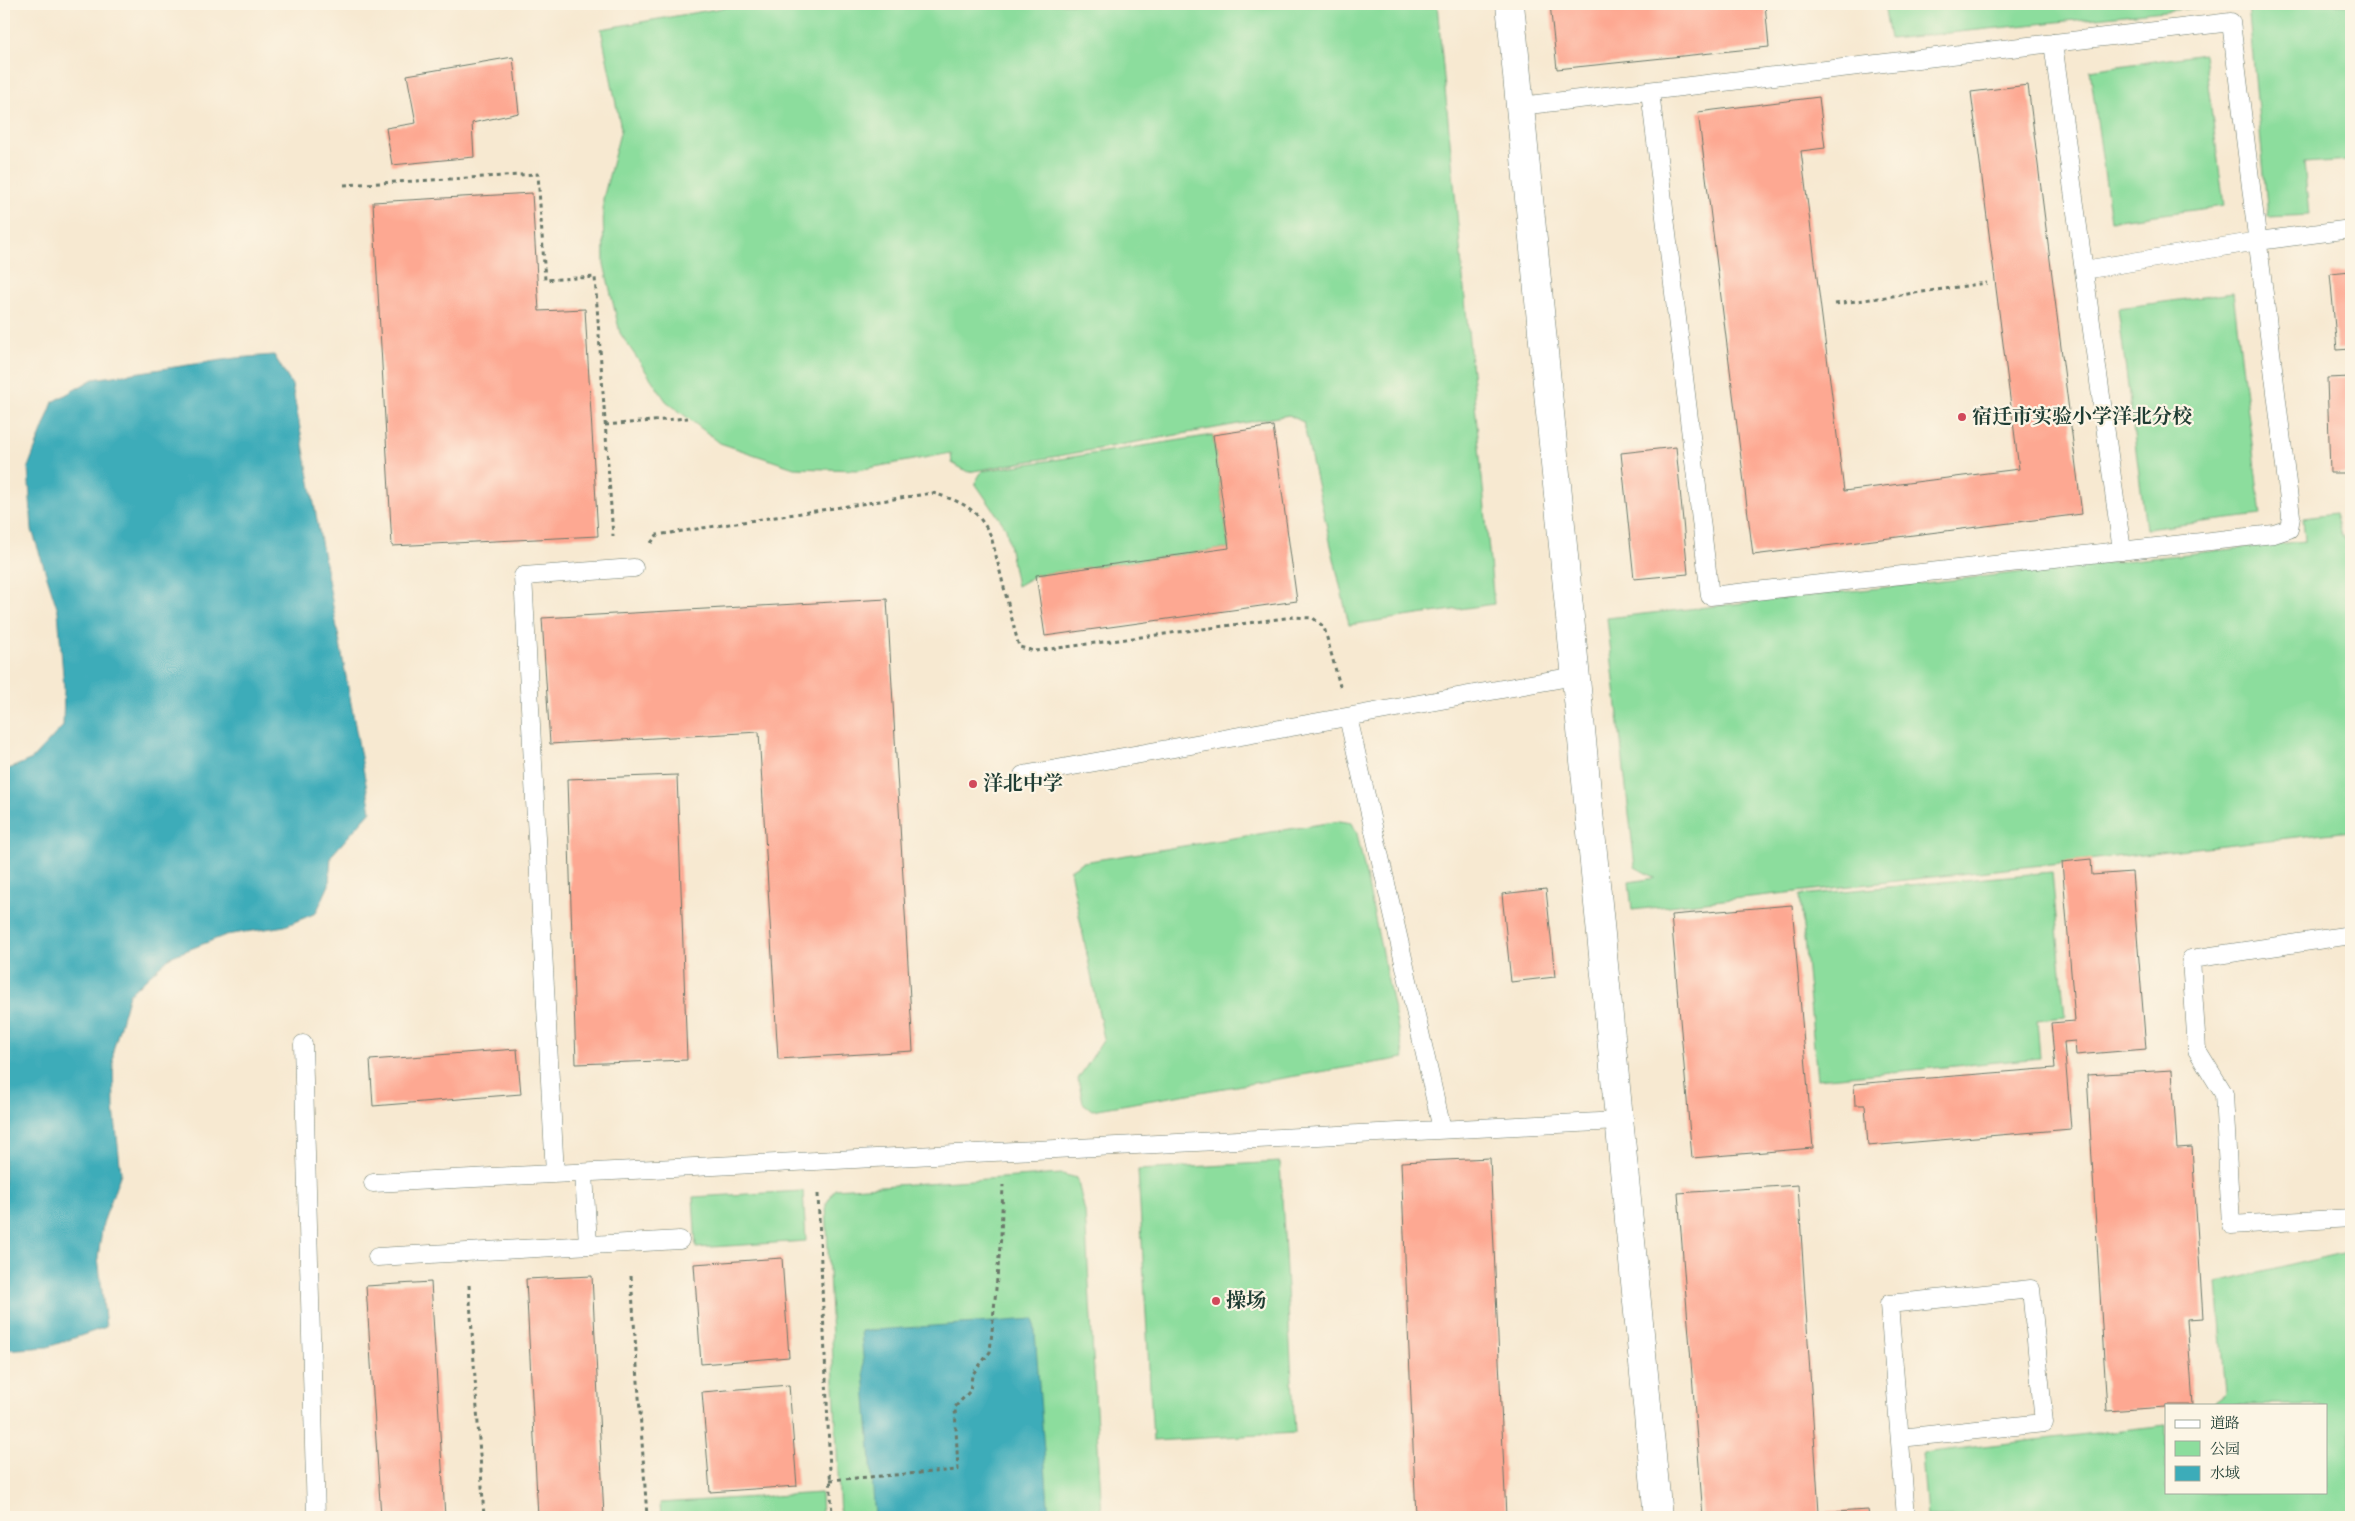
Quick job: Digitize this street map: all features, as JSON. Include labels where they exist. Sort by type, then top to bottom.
[{"type":"street","points":[[1510,4],[1658,1517]]},
{"type":"lane","points":[[1520,106],[2231,22],[2291,516],[2289,529],[2274,534],[1710,596],[1650,91]]},
{"type":"lane","points":[[2053,43],[2122,551]]},
{"type":"lane","points":[[2084,270],[2258,241],[2351,229]]},
{"type":"lane","points":[[555,1174],[522,576],[634,568]]},
{"type":"lane","points":[[1024,775],[1576,676]]},
{"type":"lane","points":[[1348,717],[1442,1130]]},
{"type":"lane","points":[[2351,935],[2191,958],[2197,1050],[2224,1094],[2230,1225],[2351,1218]]},
{"type":"lane","points":[[302,1044],[316,1517]]},
{"type":"lane","points":[[373,1183],[1619,1121]]},
{"type":"lane","points":[[584,1173],[588,1245]]},
{"type":"lane","points":[[377,1257],[680,1240]]},
{"type":"lane","points":[[1900,1438],[2044,1423],[2031,1289],[1889,1304],[1906,1517]]},
{"type":"path","points":[[344,185],[538,174],[545,280],[595,277],[616,569]]},
{"type":"path","points":[[1835,304],[1987,283]]},
{"type":"path","points":[[605,425],[688,418]]},
{"type":"path","points":[[634,568],[657,535],[933,493],[971,508],[982,519],[991,536],[1019,647],[1034,651],[1293,617],[1313,618],[1324,627],[1348,717]]},
{"type":"path","points":[[830,1480],[958,1470],[955,1407],[970,1391],[972,1375],[990,1352],[1001,1236],[1004,1152]]},
{"type":"path","points":[[816,1161],[832,1517]]},
{"type":"path","points":[[628,1243],[647,1517]]},
{"type":"path","points":[[467,1252],[484,1517]]},
{"type":"green space","points":[[745,4],[1437,4],[1494,604],[1349,625],[1303,422],[1289,415],[968,472],[952,463],[951,453],[858,470],[794,468],[720,443],[666,401],[620,333],[604,264],[603,199],[621,129],[601,29]]},
{"type":"green space","points":[[1884,4],[2233,4],[1890,39]]},
{"type":"green space","points":[[2248,4],[2351,4],[2351,160],[2304,163],[2309,215],[2268,217]]},
{"type":"green space","points":[[2204,54],[2224,206],[2111,221],[2090,70]]},
{"type":"green space","points":[[2233,293],[2261,515],[2146,529],[2118,308]]},
{"type":"green space","points":[[1213,435],[1229,548],[1036,575],[1017,586],[1006,528],[975,483],[982,471]]},
{"type":"green space","points":[[2335,514],[2341,534],[2351,549],[2351,831],[1632,910],[1629,882],[1655,878],[1635,867],[1607,618],[2305,541],[2303,518]]},
{"type":"green space","points":[[1340,821],[1352,823],[1357,833],[1404,1058],[1092,1110],[1083,1103],[1078,1079],[1104,1039],[1070,870],[1083,862]]},
{"type":"green space","points":[[2052,872],[2065,1017],[2037,1020],[2040,1058],[1817,1079],[1800,895]]},
{"type":"green space","name":"操场","points":[[1280,1162],[1295,1433],[1153,1441],[1138,1170]]},
{"type":"green space","points":[[1062,1174],[1077,1178],[1085,1212],[1102,1517],[840,1517],[826,1204],[835,1189]]},
{"type":"green space","points":[[803,1191],[806,1241],[696,1248],[693,1197]]},
{"type":"green space","points":[[2351,1251],[2351,1517],[1927,1517],[1922,1453],[2165,1425],[2165,1494],[2328,1494],[2328,1404],[2212,1404],[2226,1394],[2217,1283]]},
{"type":"green space","points":[[821,1493],[822,1517],[661,1517],[660,1503]]},
{"type":"water","points":[[274,355],[292,385],[371,811],[331,856],[329,885],[316,913],[285,926],[226,935],[170,957],[129,994],[113,1051],[114,1109],[121,1173],[103,1223],[98,1257],[106,1327],[48,1347],[4,1350],[4,771],[32,759],[63,726],[64,688],[58,611],[32,530],[28,467],[53,402],[93,379],[236,358]]},
{"type":"water","points":[[1034,1319],[1049,1517],[875,1517],[861,1331]]},
{"type":"building","points":[[1550,4],[1765,4],[1769,47],[1557,69]]},
{"type":"building","points":[[513,57],[519,113],[472,123],[474,157],[392,165],[386,128],[416,123],[407,75]]},
{"type":"building","points":[[2028,85],[2082,514],[1753,555],[1698,112],[1819,97],[1825,148],[1801,151],[1844,491],[2019,469],[1971,92]]},
{"type":"building","points":[[532,193],[539,311],[585,309],[598,536],[392,546],[373,202]]},
{"type":"building","points":[[2351,271],[2351,349],[2337,350],[2330,273]]},
{"type":"building","points":[[2351,377],[2351,473],[2330,473],[2327,378]]},
{"type":"building","points":[[1273,426],[1297,601],[1045,636],[1036,575],[1229,548],[1213,435]]},
{"type":"building","points":[[1676,447],[1688,574],[1634,579],[1621,453]]},
{"type":"building","points":[[887,599],[913,1051],[778,1059],[759,732],[550,744],[542,618]]},
{"type":"building","points":[[677,775],[687,1060],[576,1064],[567,779]]},
{"type":"building","points":[[2091,859],[2092,875],[2132,872],[2146,1049],[2076,1055],[2075,1041],[2064,1042],[2071,1129],[1868,1146],[1865,1105],[1855,1105],[1854,1084],[2055,1068],[2051,1023],[2075,1021],[2062,862]]},
{"type":"building","points":[[1546,889],[1555,977],[1511,982],[1502,894]]},
{"type":"building","points":[[1792,905],[1813,1148],[1692,1158],[1671,915]]},
{"type":"building","points":[[517,1049],[521,1094],[373,1106],[370,1060]]},
{"type":"building","points":[[2172,1070],[2177,1148],[2192,1147],[2203,1318],[2187,1319],[2193,1404],[2165,1404],[2165,1407],[2107,1411],[2087,1075]]},
{"type":"building","points":[[1490,1158],[1506,1517],[1416,1517],[1401,1162]]},
{"type":"building","points":[[1798,1185],[1819,1513],[1868,1510],[1869,1517],[1703,1517],[1678,1193]]},
{"type":"building","points":[[782,1258],[789,1357],[701,1364],[694,1264]]},
{"type":"building","points":[[592,1276],[604,1517],[538,1517],[526,1279]]},
{"type":"building","points":[[431,1282],[445,1517],[381,1517],[366,1286]]},
{"type":"building","points":[[789,1385],[797,1486],[710,1492],[702,1392]]},
{"type":"place","name":"宿迁市实验小学洋北分校","points":[[1962,417]]},
{"type":"place","name":"洋北中学","points":[[973,784]]},
{"type":"place","name":"操场","points":[[1216,1301]]}]
